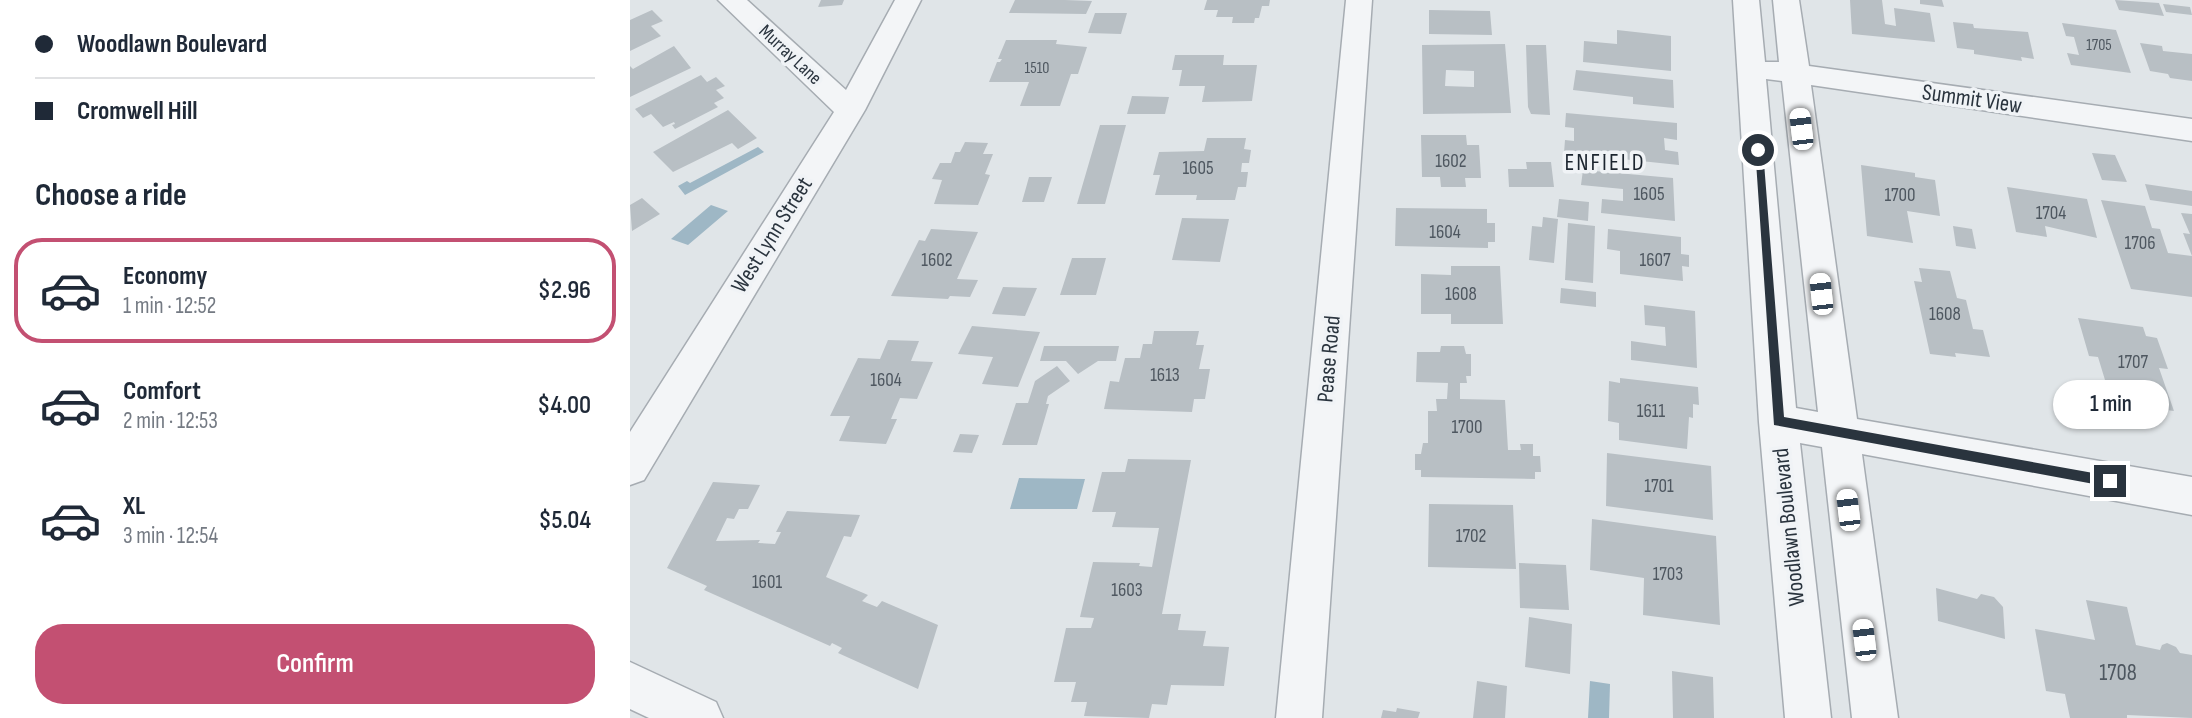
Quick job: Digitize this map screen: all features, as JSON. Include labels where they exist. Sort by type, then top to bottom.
[{"type":"street","name":"Murray Lane","points":[[731,0],[850,110]]},
{"type":"street","name":"West Lynn Street","points":[[630,467],[850,110],[908,0]]},
{"type":"street","name":"Pease Road","points":[[1299,718],[1359,0]]},
{"type":"street","name":"Woodlawn Boulevard","points":[[1746,0],[1778,422],[1808,718]]},
{"type":"street","points":[[1786,0],[1875,718]]},
{"type":"street","name":"Summit View","points":[[1752,68],[2192,130]]},
{"type":"street","points":[[1778,422],[2192,496]]},
{"type":"street","points":[[630,685],[700,718]]},
{"type":"water","points":[[758,147],[764,152],[685,195],[678,186],[687,181],[690,183]]},
{"type":"water","points":[[711,205],[728,211],[688,245],[671,239]]},
{"type":"water","points":[[1019,478],[1085,479],[1077,509],[1010,509]]},
{"type":"water","points":[[1590,681],[1610,684],[1609,718],[1588,718]]},
{"type":"building","points":[[821,0],[844,0],[842,5],[818,7]]},
{"type":"building","points":[[1015,0],[1092,1],[1086,14],[1009,13]]},
{"type":"building","points":[[1207,0],[1270,0],[1269,6],[1262,6],[1259,18],[1255,18],[1254,23],[1232,23],[1233,17],[1216,17],[1218,10],[1204,10]]},
{"type":"building","points":[[1850,0],[1882,0],[1885,24],[1896,26],[1894,8],[1930,13],[1935,42],[1852,34]]},
{"type":"building","points":[[1920,0],[1942,0],[1944,7],[1920,4]]},
{"type":"building","points":[[2115,0],[2159,3],[2164,16],[2119,10]]},
{"type":"building","points":[[2163,4],[2190,7],[2192,15],[2166,12]]},
{"type":"building","points":[[652,10],[663,21],[651,26],[661,36],[630,51],[630,20]]},
{"type":"building","points":[[1429,10],[1490,11],[1492,35],[1429,34]]},
{"type":"building","points":[[1095,13],[1127,13],[1121,34],[1088,33]]},
{"type":"building","points":[[1953,22],[1973,24],[1974,28],[2028,32],[2034,59],[2021,57],[2022,61],[1974,54],[1974,50],[1957,48]]},
{"type":"building","points":[[2062,23],[2116,30],[2131,73],[2071,65],[2067,53],[2079,55],[2074,37],[2066,36]]},
{"type":"building","points":[[1617,30],[1671,36],[1671,71],[1583,62],[1584,41],[1617,44]]},
{"type":"building","points":[[1006,40],[1057,40],[1056,44],[1087,47],[1078,74],[1071,74],[1060,106],[1020,106],[1029,82],[989,82],[997,62],[1002,59],[998,59]]},
{"type":"building","points":[[2140,43],[2162,46],[2163,51],[2192,54],[2192,81],[2170,78],[2168,74],[2150,71]]},
{"type":"building","points":[[1505,44],[1511,113],[1423,114],[1422,45]],"holes":[[[1446,70],[1474,71],[1474,87],[1445,86]]]},
{"type":"building","points":[[1526,45],[1546,45],[1550,115],[1531,114],[1528,107]]},
{"type":"building","points":[[674,46],[691,68],[630,97],[630,66],[633,69]]},
{"type":"building","points":[[1175,55],[1224,55],[1223,65],[1257,65],[1252,101],[1202,102],[1205,86],[1179,86],[1182,70],[1172,70]]},
{"type":"building","points":[[1576,70],[1673,80],[1674,108],[1633,104],[1633,97],[1573,90]]},
{"type":"building","points":[[701,75],[707,82],[716,77],[725,86],[716,90],[724,98],[714,103],[718,107],[675,129],[672,125],[674,122],[663,127],[651,114],[643,118],[635,109]]},
{"type":"building","points":[[1132,96],[1169,97],[1165,114],[1127,114]]},
{"type":"building","points":[[728,110],[757,138],[738,149],[732,143],[673,172],[653,152]]},
{"type":"building","points":[[1566,113],[1677,123],[1677,140],[1664,138],[1665,150],[1678,152],[1679,165],[1564,153],[1565,140],[1574,141],[1574,128],[1565,127]]},
{"type":"building","points":[[1100,125],[1126,125],[1105,204],[1077,204]]},
{"type":"building","points":[[1421,135],[1466,135],[1467,145],[1479,145],[1481,178],[1465,178],[1466,187],[1441,187],[1440,177],[1422,177]]},
{"type":"building","points":[[1207,138],[1246,138],[1244,149],[1251,150],[1249,163],[1242,163],[1241,172],[1248,172],[1246,187],[1238,187],[1235,200],[1196,200],[1197,195],[1155,195],[1160,175],[1153,175],[1159,152],[1204,151]]},
{"type":"building","points":[[965,142],[988,143],[983,154],[993,154],[985,174],[990,175],[978,205],[934,204],[942,180],[932,179],[940,163],[951,163],[955,152],[960,152]]},
{"type":"building","points":[[2092,153],[2115,155],[2127,182],[2102,180]]},
{"type":"building","points":[[1526,162],[1551,162],[1554,187],[1509,187],[1508,169],[1527,169]]},
{"type":"building","points":[[1861,165],[1915,173],[1915,177],[1935,180],[1940,216],[1907,211],[1913,243],[1867,236]]},
{"type":"building","points":[[1583,170],[1673,178],[1675,221],[1601,213],[1602,199],[1623,201],[1623,189],[1581,185]]},
{"type":"building","points":[[1029,177],[1052,177],[1044,202],[1022,202]]},
{"type":"building","points":[[2145,184],[2192,191],[2192,206],[2150,200]]},
{"type":"building","points":[[2007,187],[2087,199],[2097,238],[2045,226],[2047,237],[2016,232]]},
{"type":"building","points":[[642,198],[660,214],[632,231],[630,205]]},
{"type":"building","points":[[1559,199],[1589,202],[1588,221],[1557,217]]},
{"type":"building","points":[[2101,200],[2145,206],[2152,228],[2160,229],[2168,253],[2192,256],[2192,297],[2131,289]]},
{"type":"building","points":[[1396,208],[1487,209],[1487,223],[1495,223],[1495,242],[1488,242],[1488,248],[1395,246]]},
{"type":"building","points":[[2181,213],[2192,214],[2192,256],[2183,233],[2190,234]]},
{"type":"building","points":[[1543,217],[1558,219],[1554,263],[1529,260],[1532,226],[1542,227]]},
{"type":"building","points":[[1182,218],[1229,219],[1220,262],[1172,260]]},
{"type":"building","points":[[1568,223],[1595,226],[1593,283],[1565,280]]},
{"type":"building","points":[[1953,226],[1972,229],[1976,249],[1956,246]]},
{"type":"building","points":[[931,229],[978,232],[957,279],[978,280],[970,297],[950,296],[948,299],[891,296],[919,240],[925,241]]},
{"type":"building","points":[[1608,229],[1681,237],[1681,254],[1689,255],[1689,267],[1682,266],[1683,281],[1620,274],[1620,251],[1607,249]]},
{"type":"building","points":[[1072,258],[1106,258],[1096,295],[1060,295]]},
{"type":"building","points":[[1451,266],[1500,266],[1503,324],[1451,324],[1451,314],[1421,314],[1421,274],[1451,275]]},
{"type":"building","points":[[1919,268],[1950,271],[1957,298],[1966,300],[1973,329],[1983,330],[1990,357],[1955,353],[1956,357],[1930,354],[1914,281],[1922,282]]},
{"type":"building","points":[[1003,287],[1037,288],[1025,316],[992,314]]},
{"type":"building","points":[[1561,288],[1596,292],[1596,307],[1560,303]]},
{"type":"building","points":[[1644,305],[1695,311],[1697,368],[1631,360],[1631,341],[1666,346],[1665,327],[1645,325]]},
{"type":"building","points":[[2078,318],[2143,327],[2146,336],[2157,338],[2168,369],[2159,368],[2174,411],[2112,403],[2098,357],[2089,356]]},
{"type":"building","points":[[972,326],[1040,332],[1018,387],[982,384],[993,357],[958,354]]},
{"type":"building","points":[[1154,331],[1199,331],[1196,345],[1204,345],[1199,369],[1210,369],[1205,399],[1194,399],[1192,412],[1104,409],[1110,381],[1119,382],[1125,358],[1140,358],[1143,344],[1152,344]]},
{"type":"building","points":[[888,340],[919,341],[911,361],[933,362],[917,399],[900,398],[891,419],[897,419],[886,444],[839,441],[850,416],[830,416],[858,358],[880,359]]},
{"type":"building","points":[[1044,346],[1119,346],[1116,361],[1098,361],[1078,374],[1066,361],[1040,361]]},
{"type":"building","points":[[1441,346],[1464,346],[1466,354],[1471,354],[1471,376],[1466,376],[1467,383],[1460,383],[1460,399],[1505,400],[1508,450],[1521,450],[1520,444],[1533,444],[1533,456],[1540,456],[1541,472],[1535,472],[1535,479],[1421,477],[1421,470],[1415,470],[1415,454],[1421,454],[1423,443],[1428,443],[1428,411],[1437,411],[1436,399],[1447,399],[1448,383],[1416,382],[1417,352],[1440,352]]},
{"type":"building","points":[[1057,366],[1070,381],[1048,396],[1046,404],[1049,404],[1037,445],[1002,445],[1016,403],[1028,403],[1035,381]]},
{"type":"building","points":[[1620,378],[1698,387],[1699,405],[1693,404],[1693,418],[1689,417],[1687,449],[1619,440],[1619,423],[1608,421],[1609,381],[1620,383]]},
{"type":"building","points":[[960,434],[979,435],[972,453],[953,452]]},
{"type":"building","points":[[1607,453],[1711,466],[1713,520],[1606,506]]},
{"type":"building","points":[[1128,459],[1191,460],[1162,614],[1181,614],[1178,630],[1206,631],[1203,646],[1229,647],[1224,686],[1171,685],[1167,705],[1152,704],[1149,718],[1084,716],[1087,702],[1071,702],[1076,682],[1054,682],[1066,628],[1091,628],[1094,618],[1080,617],[1093,562],[1140,563],[1139,566],[1152,567],[1159,528],[1112,527],[1116,512],[1092,512],[1102,472],[1125,472]]},
{"type":"building","points":[[713,482],[760,485],[748,509],[739,509],[734,519],[727,518],[716,541],[760,540],[758,543],[775,544],[781,532],[776,532],[787,511],[860,515],[851,537],[844,536],[826,577],[868,595],[862,601],[877,607],[882,601],[938,625],[918,689],[838,653],[842,648],[832,643],[830,646],[704,590],[707,586],[667,568]]},
{"type":"building","points":[[1429,504],[1513,505],[1516,569],[1428,567]]},
{"type":"building","points":[[1592,519],[1716,536],[1720,625],[1643,615],[1644,578],[1590,570]]},
{"type":"building","points":[[1519,563],[1566,565],[1569,610],[1520,608]]},
{"type":"building","points":[[1936,588],[1977,599],[1981,594],[1994,597],[2003,607],[2005,639],[1938,621]]},
{"type":"building","points":[[2086,600],[2127,607],[2136,645],[2160,650],[2162,645],[2167,643],[2176,647],[2180,653],[2192,655],[2192,718],[2127,715],[2127,718],[2070,718],[2065,694],[2046,691],[2035,629],[2095,640]]},
{"type":"building","points":[[1529,617],[1572,624],[1570,674],[1525,667]]},
{"type":"building","points":[[1672,671],[1713,677],[1714,718],[1673,718]]},
{"type":"building","points":[[1477,681],[1507,686],[1505,718],[1473,718]]},
{"type":"building","points":[[1397,708],[1420,712],[1418,718],[1381,718],[1383,710],[1396,712]]},
{"type":"district","name":"ENFIELD","points":[[1605,162]]},
{"type":"route","points":[[1758,150],[1778,422],[2110,481]]}]
